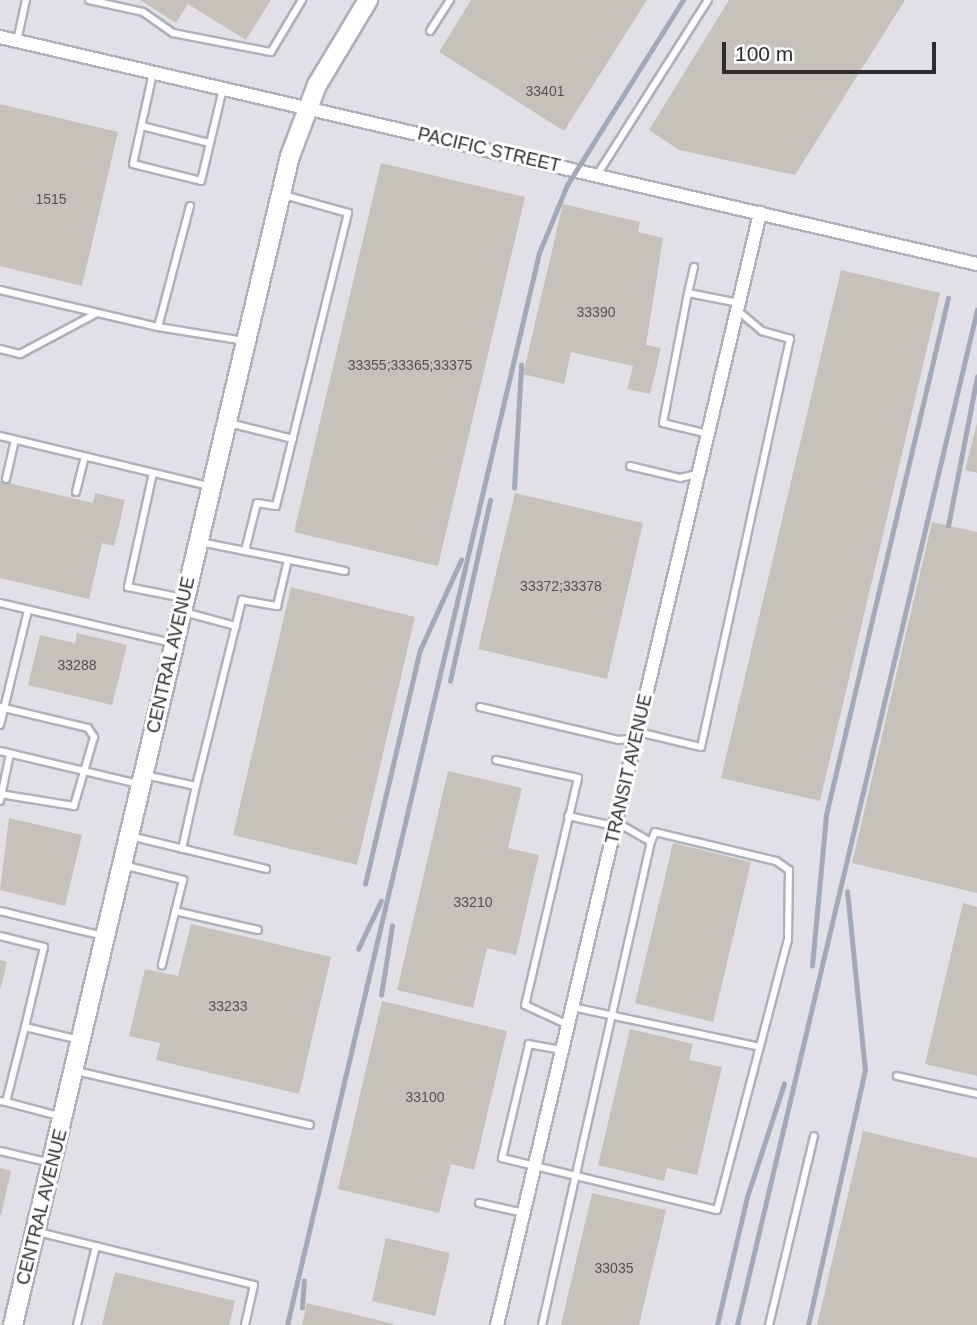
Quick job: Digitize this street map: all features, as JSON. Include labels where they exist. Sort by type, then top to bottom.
[{"type":"street","name":"CENTRAL AVENUE","points":[[13,1325],[76,1071],[104,936],[281,194],[306,108],[368,0]]},
{"type":"street","name":"PACIFIC STREET","points":[[0,37],[977,264]]},
{"type":"street","name":"TRANSIT AVENUE","points":[[498,1325],[760,213]]},
{"type":"lane","points":[[17,41],[26,0]]},
{"type":"lane","points":[[89,0],[144,12],[173,33],[271,52],[303,0]]},
{"type":"lane","points":[[430,31],[450,0]]},
{"type":"lane","points":[[597,175],[708,0]]},
{"type":"lane","points":[[153,72],[134,164],[201,181],[223,89]]},
{"type":"lane","points":[[142,126],[209,143]]},
{"type":"lane","points":[[245,551],[257,503],[276,506],[348,213],[281,194]]},
{"type":"lane","points":[[158,327],[190,206]]},
{"type":"lane","points":[[694,267],[663,422],[708,434]]},
{"type":"lane","points":[[0,290],[158,327],[246,341]]},
{"type":"lane","points":[[480,707],[618,740],[637,735],[701,747],[790,339],[762,331],[738,306],[688,293]]},
{"type":"lane","points":[[0,349],[20,355],[97,313]]},
{"type":"lane","points":[[227,423],[293,439]]},
{"type":"lane","points":[[0,436],[211,486]]},
{"type":"lane","points":[[6,479],[15,440]]},
{"type":"lane","points":[[76,492],[85,456]]},
{"type":"lane","points":[[630,466],[680,478],[698,474]]},
{"type":"lane","points":[[153,472],[128,587],[236,626]]},
{"type":"lane","points":[[198,541],[345,571]]},
{"type":"lane","points":[[182,849],[242,600],[277,606],[288,560]]},
{"type":"lane","points":[[0,603],[174,643]]},
{"type":"lane","points":[[0,725],[1,708],[28,610]]},
{"type":"lane","points":[[1,708],[88,728],[94,737],[87,772],[74,806],[0,796],[9,754]]},
{"type":"lane","points":[[0,751],[87,772],[196,786]]},
{"type":"lane","points":[[496,760],[578,778],[525,1005],[568,1025]]},
{"type":"lane","points":[[568,816],[616,824],[651,842]]},
{"type":"lane","points":[[542,1325],[575,1179],[612,1014],[651,842],[655,832],[776,860],[789,870],[788,940],[717,1210],[575,1179],[536,1165],[502,1158],[529,1044],[562,1050]]},
{"type":"lane","points":[[128,836],[266,869]]},
{"type":"lane","points":[[121,865],[183,880],[162,965]]},
{"type":"lane","points":[[0,911],[104,936]]},
{"type":"lane","points":[[175,911],[258,930]]},
{"type":"lane","points":[[0,936],[44,947],[3,1102],[64,1118]]},
{"type":"lane","points":[[572,1007],[760,1047]]},
{"type":"lane","points":[[25,1027],[82,1040]]},
{"type":"lane","points":[[76,1071],[310,1125]]},
{"type":"lane","points":[[897,1076],[977,1094]]},
{"type":"lane","points":[[769,1325],[814,1136]]},
{"type":"lane","points":[[0,1151],[53,1164]]},
{"type":"lane","points":[[479,1203],[524,1213]]},
{"type":"lane","points":[[36,1232],[254,1285],[245,1325]]},
{"type":"lane","points":[[77,1325],[96,1247]]},
{"type":"shaded area","points":[[0,0],[977,0],[977,1325],[0,1325]]},
{"type":"building","points":[[140,0],[271,0],[246,40],[188,4],[176,23]]},
{"type":"building","points":[[471,0],[647,0],[564,131],[439,52]]},
{"type":"building","points":[[729,0],[905,0],[795,175],[679,150],[649,130]]},
{"type":"building","points":[[0,104],[118,132],[82,286],[0,266]]},
{"type":"building","points":[[381,163],[525,197],[438,566],[294,532]]},
{"type":"building","points":[[563,204],[640,222],[638,232],[663,238],[646,345],[661,348],[650,394],[627,389],[633,366],[571,352],[564,384],[523,374]]},
{"type":"building","points":[[841,270],[940,293],[820,801],[721,778]]},
{"type":"building","points":[[977,423],[977,473],[965,470]]},
{"type":"building","points":[[0,481],[93,503],[95,493],[125,500],[114,546],[102,543],[89,599],[0,578]]},
{"type":"building","points":[[515,493],[643,523],[607,679],[478,649]]},
{"type":"building","points":[[932,522],[977,532],[977,893],[852,863]]},
{"type":"building","points":[[291,587],[415,617],[357,865],[233,835]]},
{"type":"building","points":[[77,633],[127,645],[112,705],[28,685],[40,635],[75,643]]},
{"type":"building","points":[[448,771],[522,788],[508,848],[539,855],[516,955],[487,948],[473,1008],[397,990]]},
{"type":"building","points":[[9,818],[82,835],[65,906],[0,890]]},
{"type":"building","points":[[673,843],[751,862],[713,1022],[635,1003]]},
{"type":"building","points":[[963,903],[977,907],[977,1076],[925,1064]]},
{"type":"building","points":[[191,924],[331,957],[299,1094],[156,1060],[160,1043],[129,1036],[145,969],[178,976]]},
{"type":"building","points":[[0,960],[7,962],[1,988],[0,988]]},
{"type":"building","points":[[382,1001],[507,1031],[474,1170],[451,1164],[439,1213],[338,1189]]},
{"type":"building","points":[[630,1029],[693,1044],[689,1060],[722,1067],[697,1175],[667,1168],[664,1181],[598,1165]]},
{"type":"building","points":[[863,1131],[977,1158],[977,1325],[817,1325]]},
{"type":"building","points":[[0,1168],[11,1171],[1,1215],[0,1215]]},
{"type":"building","points":[[592,1193],[666,1210],[639,1325],[561,1325]]},
{"type":"building","points":[[386,1238],[450,1253],[435,1316],[372,1301]]},
{"type":"building","points":[[115,1272],[235,1301],[229,1325],[102,1325]]},
{"type":"building","points":[[307,1303],[394,1324],[394,1325],[302,1325]]},
{"type":"railway","points":[[287,1325],[539,253],[567,185],[683,0]]},
{"type":"railway","points":[[812,966],[826,815],[948,298]]},
{"type":"railway","points":[[737,1325],[977,310]]},
{"type":"railway","points":[[514,488],[521,365]]},
{"type":"railway","points":[[948,526],[977,377]]},
{"type":"railway","points":[[450,681],[490,500]]},
{"type":"railway","points":[[365,884],[420,650],[461,560]]},
{"type":"railway","points":[[808,1325],[865,1071],[847,892]]},
{"type":"railway","points":[[358,949],[381,901]]},
{"type":"railway","points":[[381,995],[392,926]]},
{"type":"railway","points":[[717,1325],[747,1197],[784,1084]]},
{"type":"railway","points":[[302,1308],[304,1281]]}]
